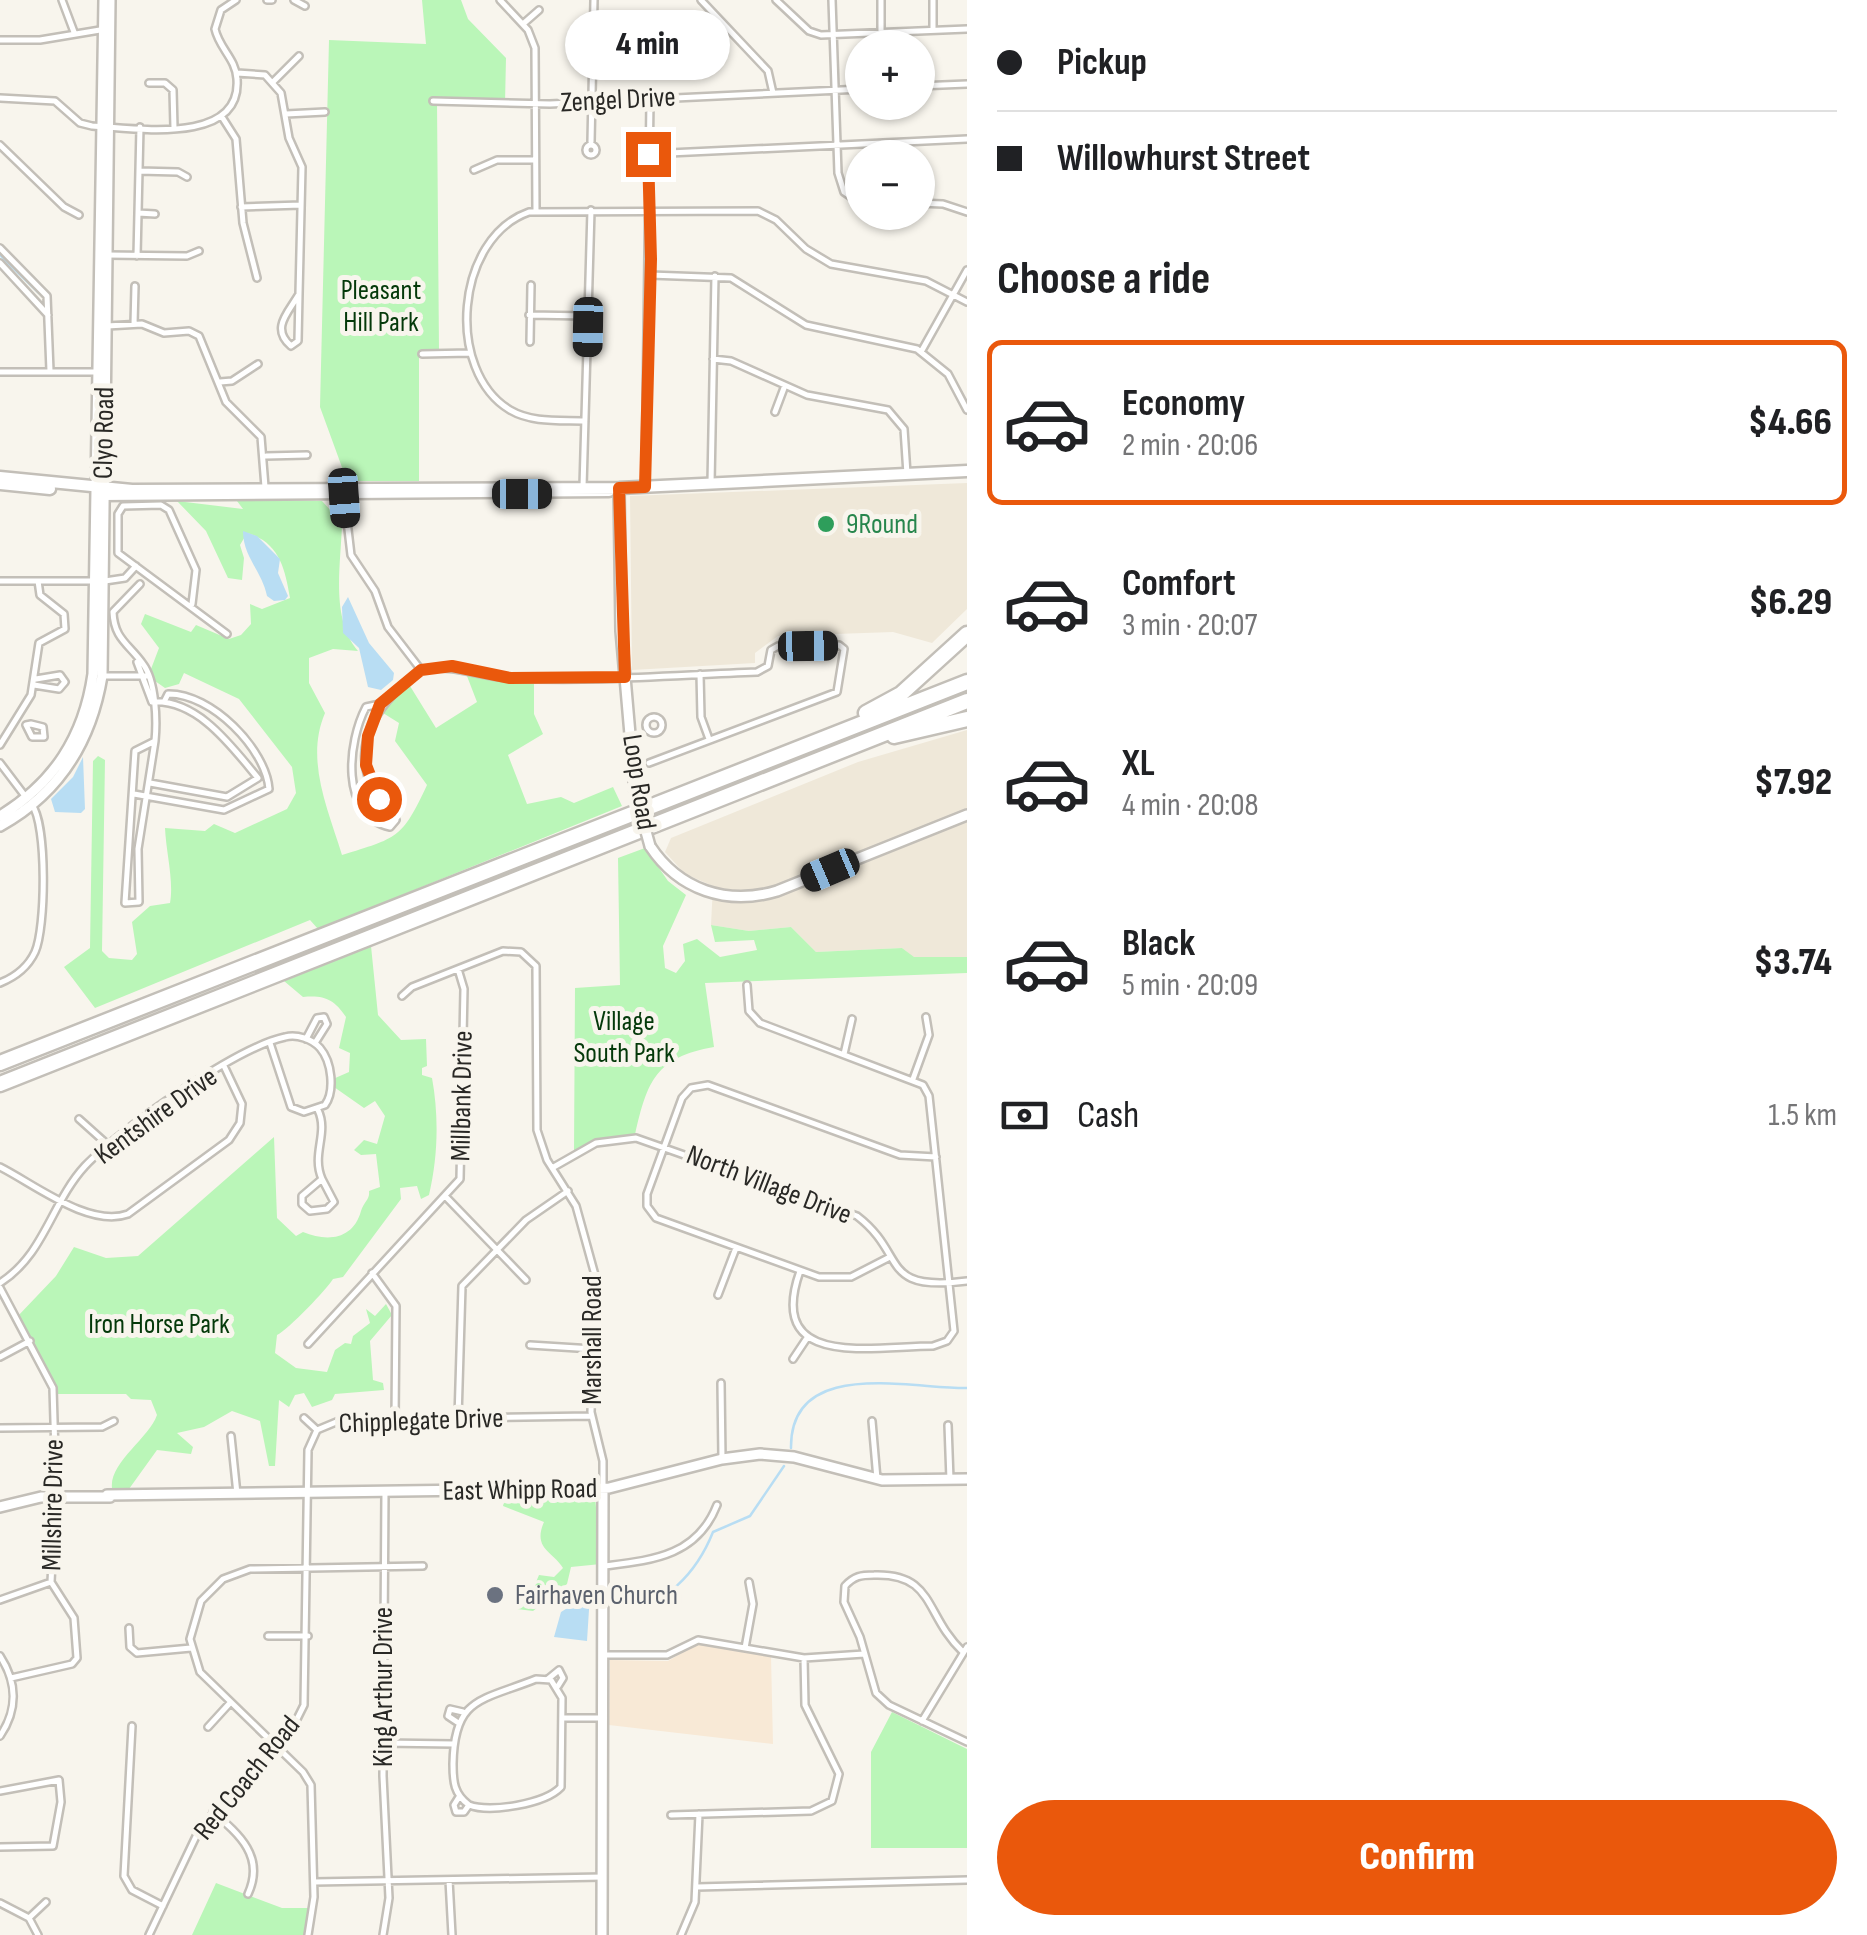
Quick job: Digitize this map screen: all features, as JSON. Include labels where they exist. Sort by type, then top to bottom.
[{"type":"highway","points":[[716,781],[891,701],[967,634]]},
{"type":"highway","points":[[0,1063],[967,682]]},
{"type":"highway","points":[[0,1084],[967,701]]},
{"type":"highway","points":[[859,742],[967,719]]},
{"type":"main road","points":[[0,481],[99,492],[344,492],[619,488],[967,471]]},
{"type":"street","points":[[62,0],[77,32]]},
{"type":"street","name":"Clyo Road","points":[[0,826],[29,802],[77,736],[98,675],[107,0]]},
{"type":"street","points":[[0,98],[55,101],[80,123],[105,127],[202,127],[222,117],[236,94],[237,73],[216,29],[222,10],[236,0]]},
{"type":"street","points":[[294,0],[305,6]]},
{"type":"street","points":[[500,0],[523,24],[535,48],[536,211]]},
{"type":"street","points":[[592,142],[594,0]]},
{"type":"street","points":[[701,0],[766,67],[774,93]]},
{"type":"street","points":[[776,0],[808,31],[845,34]]},
{"type":"street","points":[[832,0],[836,146],[840,186],[845,190]]},
{"type":"street","points":[[881,30],[882,0]]},
{"type":"street","points":[[933,0],[933,30],[967,28]]},
{"type":"street","points":[[523,24],[538,10]]},
{"type":"street","points":[[700,36],[716,19]]},
{"type":"street","points":[[0,40],[40,40],[77,32],[106,32]]},
{"type":"street","points":[[274,81],[299,56]]},
{"type":"street","points":[[237,73],[259,72],[274,81],[286,114],[289,138],[301,163],[301,205],[298,341],[290,346],[283,337],[281,324],[299,294]]},
{"type":"street","points":[[150,84],[162,82],[173,90],[174,128]]},
{"type":"street","points":[[935,85],[967,84]]},
{"type":"street","name":"Zengel Drive","points":[[433,101],[535,104],[845,90]]},
{"type":"street","points":[[645,487],[650,99]]},
{"type":"street","points":[[286,114],[326,112]]},
{"type":"street","points":[[222,117],[236,139],[241,207],[257,278]]},
{"type":"street","points":[[138,256],[140,127]]},
{"type":"street","points":[[648,154],[967,139]]},
{"type":"street","points":[[0,146],[64,207],[79,215]]},
{"type":"street","points":[[474,170],[497,160],[533,160]]},
{"type":"street","points":[[139,172],[178,172],[187,177]]},
{"type":"street","points":[[935,204],[967,212]]},
{"type":"street","points":[[241,207],[301,205]]},
{"type":"street","points":[[584,489],[590,210]]},
{"type":"street","points":[[585,421],[536,419],[509,409],[482,384],[470,354],[471,280],[477,257],[499,228],[536,211],[758,211],[776,220],[828,262],[909,276],[967,302]]},
{"type":"street","points":[[138,213],[156,214]]},
{"type":"street","points":[[0,248],[44,292],[50,372]]},
{"type":"street","points":[[103,255],[187,256],[199,251]]},
{"type":"street","points":[[0,263],[48,315]]},
{"type":"street","points":[[921,352],[967,270]]},
{"type":"street","points":[[650,274],[715,276],[738,281],[782,313],[814,328],[896,342],[921,352],[953,380],[967,410]]},
{"type":"street","points":[[711,484],[715,276]]},
{"type":"street","points":[[530,342],[531,285]]},
{"type":"street","points":[[134,324],[136,286]]},
{"type":"street","points":[[529,314],[588,316]]},
{"type":"street","points":[[102,326],[134,324],[169,334],[196,334],[226,402],[258,432],[266,456],[266,492]]},
{"type":"street","points":[[422,354],[470,354]]},
{"type":"street","points":[[713,359],[731,361],[784,388],[830,401],[878,406],[893,413],[904,429],[906,474]]},
{"type":"street","points":[[220,382],[232,381],[258,364]]},
{"type":"street","points":[[0,372],[102,372]]},
{"type":"street","points":[[775,412],[784,388]]},
{"type":"street","points":[[266,456],[307,455]]},
{"type":"street","name":"Loop Road","points":[[619,488],[625,677],[635,792],[650,846],[668,868],[692,885],[719,895],[753,897],[967,815]]},
{"type":"street","points":[[344,492],[351,555],[375,591],[388,627],[421,670]]},
{"type":"street","points":[[192,604],[196,570],[182,532],[164,506],[120,508],[117,550],[192,604],[226,634]]},
{"type":"street","points":[[0,581],[99,582],[125,578],[136,566]]},
{"type":"street","points":[[125,578],[132,590]]},
{"type":"street","points":[[0,745],[22,723],[35,682],[40,642],[62,635],[66,622],[58,607],[40,595],[38,581]]},
{"type":"street","points":[[140,584],[114,608],[114,628],[145,677],[152,702],[155,741],[138,848],[138,902],[125,902],[125,846],[134,794],[134,751],[155,741]]},
{"type":"street","points":[[380,704],[368,736],[366,765],[372,787],[396,820],[390,826],[380,824],[360,801],[350,763],[355,728],[366,707],[380,704],[421,670],[462,667],[510,678],[700,674],[763,670],[778,646],[839,645],[844,649],[837,692],[648,763]]},
{"type":"street","points":[[700,674],[702,717],[710,739]]},
{"type":"street","points":[[60,675],[65,682],[57,690],[35,682],[60,675]]},
{"type":"street","points":[[98,675],[145,677]]},
{"type":"street","points":[[134,794],[224,810],[269,789],[268,769],[220,714],[176,694],[168,694],[164,702]]},
{"type":"street","points":[[150,783],[227,797],[258,778],[213,725],[164,702],[152,702]]},
{"type":"street","points":[[629,726],[646,726]]},
{"type":"street","points":[[0,763],[41,823],[40,934],[25,967],[0,983]]},
{"type":"street","points":[[0,776],[6,770]]},
{"type":"street","name":"Clyo Road","points":[[0,816],[29,802]]},
{"type":"street","name":"Marshall Road","points":[[402,996],[458,969],[512,950],[525,954],[536,966],[536,1119],[542,1149],[568,1191],[595,1275],[591,1416],[603,1461],[605,1566],[602,1935]]},
{"type":"street","name":"Millbank Drive","points":[[308,1344],[446,1198],[462,1170],[464,989],[458,969]]},
{"type":"street","points":[[747,985],[748,1007],[756,1021],[913,1079],[928,1096],[955,1327],[943,1344],[830,1346],[808,1338],[791,1311],[800,1271]]},
{"type":"street","points":[[913,1079],[929,1035],[926,1017]]},
{"type":"street","name":"Kentshire Drive","points":[[0,1286],[29,1259],[84,1168],[108,1146],[224,1066],[288,1036],[306,1039],[318,1018],[325,1018],[326,1026],[314,1044]]},
{"type":"street","points":[[844,1054],[852,1019]]},
{"type":"street","points":[[270,1043],[292,1106],[300,1112],[318,1110],[328,1102],[332,1090],[324,1054],[306,1039]]},
{"type":"street","points":[[0,1167],[99,1217],[122,1216],[225,1144],[237,1130],[242,1110],[238,1090],[224,1066]]},
{"type":"street","points":[[888,1258],[844,1278],[800,1271],[652,1214],[646,1198],[684,1093],[703,1084],[900,1155],[936,1157]]},
{"type":"street","points":[[318,1110],[323,1128],[316,1161],[334,1202],[327,1210],[310,1211],[302,1204],[302,1196],[322,1179]]},
{"type":"street","points":[[79,1118],[108,1146]]},
{"type":"street","name":"North Village Drive","points":[[552,1168],[588,1146],[615,1138],[664,1145],[849,1212],[868,1226],[898,1271],[918,1282],[967,1282]]},
{"type":"street","points":[[458,1418],[460,1290],[532,1214],[568,1191]]},
{"type":"street","points":[[446,1198],[526,1280]]},
{"type":"street","points":[[718,1295],[736,1248]]},
{"type":"street","points":[[372,1273],[396,1306],[395,1419]]},
{"type":"street","name":"Millshire Drive","points":[[0,1286],[51,1380],[56,1496],[51,1582],[74,1618],[77,1658],[72,1664],[11,1678]]},
{"type":"street","points":[[793,1359],[808,1338]]},
{"type":"street","points":[[0,1358],[30,1340]]},
{"type":"street","points":[[530,1346],[593,1349]]},
{"type":"street","points":[[721,1383],[722,1459]]},
{"type":"street","name":"Chipplegate Drive","points":[[309,1493],[308,1450],[317,1430],[336,1420],[591,1416]]},
{"type":"street","points":[[304,1418],[317,1430]]},
{"type":"street","points":[[0,1428],[102,1427],[114,1421]]},
{"type":"street","points":[[872,1422],[877,1479]]},
{"type":"street","points":[[948,1425],[950,1480]]},
{"type":"street","points":[[232,1436],[237,1494]]},
{"type":"street","name":"East Whipp Road","points":[[0,1507],[56,1496],[603,1488],[722,1459],[782,1455],[877,1479],[967,1479]]},
{"type":"street","name":"King Arthur Drive","points":[[383,1935],[389,1881],[383,1744],[385,1492]]},
{"type":"street","name":"Red Coach Road","points":[[149,1935],[200,1828],[304,1705],[309,1493]]},
{"type":"street","points":[[605,1566],[676,1552],[702,1533],[717,1505]]},
{"type":"street","points":[[308,1935],[314,1882],[311,1785],[200,1672],[191,1648],[197,1608],[222,1579],[250,1569],[422,1566]]},
{"type":"street","points":[[922,1721],[965,1650],[941,1630],[916,1583],[903,1576],[853,1578],[844,1590],[876,1693],[922,1721],[967,1742]]},
{"type":"street","points":[[0,1600],[51,1582]]},
{"type":"street","points":[[745,1648],[752,1604],[749,1582]]},
{"type":"street","points":[[129,1628],[129,1645],[134,1652],[191,1648]]},
{"type":"street","points":[[268,1636],[308,1636]]},
{"type":"street","points":[[604,1655],[668,1655],[698,1640],[804,1658],[864,1654]]},
{"type":"street","points":[[0,1656],[11,1678],[13,1707],[0,1736]]},
{"type":"street","points":[[671,1815],[816,1811],[834,1798],[839,1774],[805,1705],[804,1658]]},
{"type":"street","points":[[548,1679],[559,1670],[564,1678],[558,1686],[562,1718],[559,1790],[488,1809],[469,1805],[459,1797],[454,1782],[454,1744],[457,1722],[463,1712],[536,1679],[548,1679],[558,1686]]},
{"type":"street","points":[[208,1727],[230,1704]]},
{"type":"street","points":[[457,1722],[450,1718],[448,1710],[454,1707],[463,1712]]},
{"type":"street","points":[[562,1718],[604,1718]]},
{"type":"street","points":[[132,1726],[124,1876],[132,1890],[163,1906]]},
{"type":"street","points":[[383,1744],[454,1744]]},
{"type":"street","points":[[0,1790],[14,1791],[59,1780],[61,1802],[53,1846],[0,1848]]},
{"type":"street","points":[[459,1797],[454,1805],[456,1812],[464,1812],[469,1805]]},
{"type":"street","points":[[213,1812],[252,1854],[254,1876],[248,1894]]},
{"type":"street","points":[[681,1935],[693,1910],[699,1814]]},
{"type":"street","points":[[314,1882],[602,1877]]},
{"type":"street","points":[[448,1880],[452,1935]]},
{"type":"street","points":[[696,1887],[967,1880]]},
{"type":"street","points":[[28,1918],[46,1902]]},
{"type":"street","points":[[0,1903],[28,1918],[38,1935]]},
{"type":"shaded area","points":[[967,483],[967,609],[932,643],[893,632],[778,636],[755,653],[755,663],[632,670],[630,496]]},
{"type":"shaded area","points":[[967,730],[967,957],[913,957],[902,948],[816,952],[791,927],[749,931],[711,925],[713,886],[685,874],[665,852],[671,838],[858,762]]},
{"type":"shaded area","points":[[698,1643],[771,1656],[773,1744],[609,1725],[610,1660],[668,1661]]},
{"type":"green space","name":"Pleasant Hill Park","points":[[422,0],[461,0],[468,19],[506,58],[505,103],[437,102],[439,352],[419,352],[419,481],[347,481],[320,407],[329,40],[426,44]]},
{"type":"green space","points":[[177,501],[243,509],[237,501],[322,501],[342,523],[340,607],[349,638],[358,651],[333,649],[309,658],[309,683],[325,713],[319,731],[318,766],[342,855],[396,834],[411,816],[427,785],[395,741],[399,723],[383,713],[384,703],[410,686],[436,728],[477,702],[465,671],[534,682],[534,714],[543,734],[508,755],[527,804],[561,797],[574,803],[613,787],[622,806],[318,929],[310,920],[95,1008],[64,967],[90,948],[93,761],[98,756],[105,760],[102,951],[109,958],[132,960],[137,954],[132,922],[150,906],[170,903],[165,828],[205,831],[214,824],[235,833],[287,809],[296,793],[292,767],[239,699],[184,673],[179,684],[165,688],[155,681],[151,669],[159,648],[141,624],[145,614],[191,632],[196,625],[229,639],[241,635],[251,624],[250,604],[262,609],[290,598],[283,567],[267,543],[247,533],[240,545],[244,558],[242,580],[228,578],[206,531]]},
{"type":"green space","name":"Village South Park","points":[[645,848],[668,881],[686,895],[663,946],[665,968],[676,973],[685,961],[683,944],[697,939],[720,957],[757,950],[754,940],[715,942],[711,925],[749,931],[791,927],[816,952],[902,948],[914,957],[967,957],[967,973],[705,983],[714,1047],[679,1057],[657,1074],[644,1100],[635,1135],[608,1137],[574,1151],[575,988],[620,985],[618,858]]},
{"type":"green space","name":"Iron Horse Park","points":[[371,946],[378,1015],[401,1040],[426,1039],[427,1066],[422,1068],[422,1075],[432,1078],[436,1122],[429,1195],[421,1199],[417,1186],[400,1188],[401,1199],[343,1277],[333,1279],[277,1335],[275,1353],[296,1368],[327,1372],[335,1350],[345,1343],[351,1344],[353,1336],[370,1323],[366,1309],[375,1316],[386,1304],[392,1315],[370,1341],[373,1380],[383,1383],[384,1390],[335,1394],[332,1400],[312,1407],[304,1393],[295,1395],[289,1407],[279,1400],[275,1466],[269,1466],[260,1421],[232,1411],[204,1427],[177,1433],[193,1447],[191,1454],[157,1450],[129,1489],[112,1488],[117,1469],[157,1415],[151,1400],[131,1399],[126,1394],[54,1394],[46,1369],[17,1317],[56,1276],[74,1247],[106,1258],[138,1256],[274,1137],[277,1218],[296,1236],[303,1232],[338,1236],[352,1228],[369,1191],[380,1187],[376,1154],[361,1155],[354,1150],[364,1140],[377,1144],[385,1116],[375,1101],[364,1108],[334,1087],[333,1079],[349,1072],[350,1053],[339,1048],[346,1017],[342,1011],[328,1000],[303,997],[284,981]]},
{"type":"green space","points":[[595,1496],[601,1564],[571,1567],[567,1584],[533,1611],[517,1609],[530,1596],[539,1575],[554,1577],[563,1568],[542,1544],[544,1522],[503,1506],[505,1498]]},
{"type":"green space","points":[[892,1712],[967,1749],[967,1848],[871,1848],[871,1752]]},
{"type":"green space","points":[[216,1883],[282,1908],[311,1908],[306,1935],[192,1935]]},
{"type":"water","points":[[243,531],[257,536],[280,559],[278,573],[288,596],[285,600],[274,601],[267,596],[246,549]]},
{"type":"water","points":[[348,597],[369,643],[394,673],[393,680],[381,690],[368,687],[359,648],[343,633],[342,607]]},
{"type":"water","points":[[83,757],[85,809],[81,813],[55,812],[51,799],[73,777]]},
{"type":"water","points":[[590,1594],[587,1641],[554,1637],[561,1612]]},
{"type":"waterway","points":[[0,255],[39,293]]},
{"type":"waterway","points":[[791,1448],[796,1419],[810,1400],[831,1389],[886,1383],[967,1388]]},
{"type":"waterway","points":[[618,1603],[650,1602],[678,1585],[699,1560],[713,1532],[750,1516],[784,1466]]},
{"type":"place","name":"9Round","points":[[826,524]]},
{"type":"place","name":"Fairhaven Church","points":[[495,1595]]},
{"type":"route","points":[[379,799],[366,765],[368,736],[380,704],[421,670],[452,666],[501,678],[625,677],[619,488],[645,487],[651,259],[648,154]]}]
